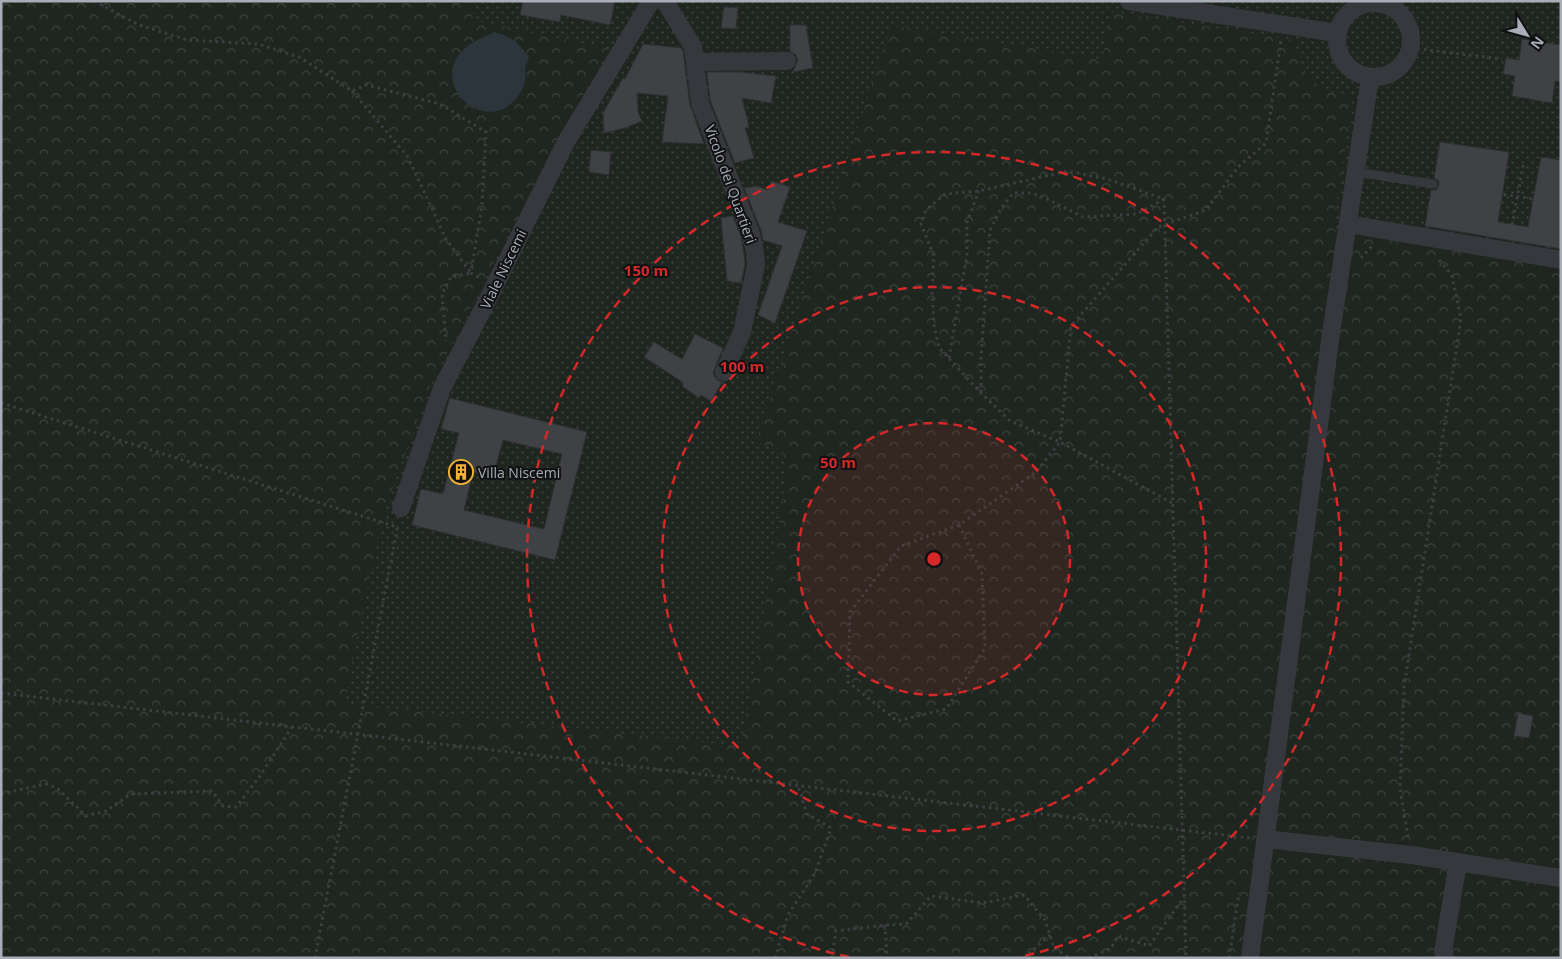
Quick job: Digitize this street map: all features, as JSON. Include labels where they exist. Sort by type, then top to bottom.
[{"type":"street","name":"Viale Niscemi","points":[[401,508],[442,388],[566,142],[651,1]]},
{"type":"street","name":"Vicolo dei Quartieri","points":[[665,1],[693,47],[700,103],[751,234],[755,252],[756,265],[742,332],[724,372]]},
{"type":"street","points":[[1129,1],[1337,33]]},
{"type":"street","points":[[1377,2],[1396,10],[1404,18],[1410,32],[1411,48],[1407,58],[1396,70],[1382,78],[1370,78],[1358,75],[1348,68],[1340,58],[1337,46],[1337,33],[1344,18],[1356,7],[1377,2]]},
{"type":"street","points":[[695,62],[787,61]]},
{"type":"street","points":[[1250,958],[1331,333],[1370,78]]},
{"type":"street","points":[[1348,224],[1561,260]]},
{"type":"street","points":[[1266,839],[1411,855],[1561,878]]},
{"type":"street","points":[[1445,958],[1443,952],[1458,862]]},
{"type":"lane","points":[[1356,172],[1433,184]]},
{"type":"path","points":[[94,1],[139,25],[187,40],[258,44],[299,57],[352,92],[408,158],[446,239],[471,273],[494,288]]},
{"type":"path","points":[[959,524],[982,574],[985,648],[946,709],[897,721],[848,682],[850,612],[901,546],[959,524],[1036,472],[1060,442],[1071,326],[1158,227],[1206,210],[1238,167],[1266,143],[1283,24]]},
{"type":"path","points":[[1411,48],[1502,59]]},
{"type":"path","points":[[352,92],[366,85],[440,104],[486,132],[482,204],[471,273]]},
{"type":"path","points":[[1512,224],[1524,161]]},
{"type":"path","points":[[1164,199],[1107,178],[1068,171],[979,191],[946,194],[926,210],[921,224],[934,256],[932,290],[934,325],[940,348],[949,359],[1010,421],[1060,442],[1173,504]]},
{"type":"path","points":[[1433,184],[1561,203]]},
{"type":"path","points":[[949,359],[967,255],[968,222],[979,191]]},
{"type":"path","points":[[981,393],[981,359],[990,230],[1002,206],[1013,193],[1030,193],[1045,198],[1083,217],[1137,214],[1164,199]]},
{"type":"path","points":[[1164,199],[1186,958]]},
{"type":"path","points":[[1359,260],[1376,241]]},
{"type":"path","points":[[1411,855],[1400,789],[1404,687],[1461,319],[1452,276],[1435,255]]},
{"type":"path","points":[[446,343],[442,294],[451,277],[471,273]]},
{"type":"path","points":[[1,402],[398,527]]},
{"type":"path","points":[[315,958],[401,508]]},
{"type":"path","points":[[1,693],[1182,831],[1266,839]]},
{"type":"path","points":[[1,794],[46,784],[56,788],[86,816],[106,811],[131,794],[212,791],[223,806],[236,807],[260,776],[292,727]]},
{"type":"path","points":[[775,958],[788,915],[815,873],[831,828],[807,814],[798,786]]},
{"type":"path","points":[[832,958],[836,931],[885,924],[906,924],[931,896],[983,902],[1024,894],[1045,920],[1054,948],[1070,958]]},
{"type":"path","points":[[1089,958],[1111,948],[1118,936],[1149,946],[1184,897]]},
{"type":"path","points":[[885,924],[885,958]]},
{"type":"path","points":[[1024,958],[1050,935]]},
{"type":"green space","points":[[1,1],[1561,1],[1561,958],[1,958]]},
{"type":"green space","points":[[1,1],[474,1],[472,20],[609,49],[557,141],[430,386],[383,514],[345,704],[741,746],[788,471],[782,450],[756,442],[891,26],[1102,59],[1110,12],[1295,40],[1301,63],[1312,80],[1320,87],[1329,91],[1353,98],[1332,229],[1561,268],[1561,958],[1,958]]},
{"type":"shaded area","points":[[494,32],[514,41],[529,57],[525,68],[523,88],[519,96],[503,109],[489,112],[476,109],[465,102],[457,92],[452,79],[453,66],[461,52],[472,43]]},
{"type":"building","points":[[523,1],[615,1],[610,25],[561,15],[560,22],[520,15]]},
{"type":"building","points":[[724,7],[738,8],[736,29],[721,28]]},
{"type":"building","points":[[790,25],[806,25],[813,68],[793,72],[798,60],[796,55],[790,51]]},
{"type":"building","points":[[1522,39],[1561,45],[1561,82],[1555,81],[1552,103],[1512,96],[1515,76],[1503,74],[1506,58],[1519,60]]},
{"type":"building","points":[[643,44],[681,48],[683,51],[690,105],[704,144],[662,142],[668,96],[637,93],[638,112],[642,121],[625,128],[604,133],[603,113],[623,78],[625,79]]},
{"type":"building","points":[[707,72],[740,72],[776,76],[771,103],[742,98],[749,127],[745,128],[754,158],[735,163],[710,100]]},
{"type":"building","points":[[1440,142],[1509,152],[1498,222],[1528,227],[1541,157],[1561,160],[1561,249],[1425,226],[1431,190],[1436,190],[1439,185],[1439,181],[1434,178]]},
{"type":"building","points":[[591,150],[611,152],[609,175],[589,172]]},
{"type":"building","points":[[771,181],[790,187],[778,222],[807,231],[775,323],[758,315],[782,246],[763,240],[761,230],[744,188],[757,186],[768,190]]},
{"type":"building","points":[[733,216],[741,237],[744,254],[745,264],[741,283],[727,281],[721,218]]},
{"type":"building","points":[[695,334],[723,348],[713,373],[716,379],[722,382],[711,401],[701,395],[699,398],[682,386],[684,383],[644,357],[654,342],[682,359]]},
{"type":"building","name":"Villa Niscemi","points":[[450,398],[587,432],[555,560],[412,525],[421,489],[443,494],[459,433],[441,429]],"holes":[[[503,440],[562,454],[544,529],[464,510],[473,472],[493,477]]]},
{"type":"building","points":[[1518,713],[1533,716],[1529,738],[1514,736]]},
{"type":"place","name":"Villa Niscemi","points":[[461,472]]}]
